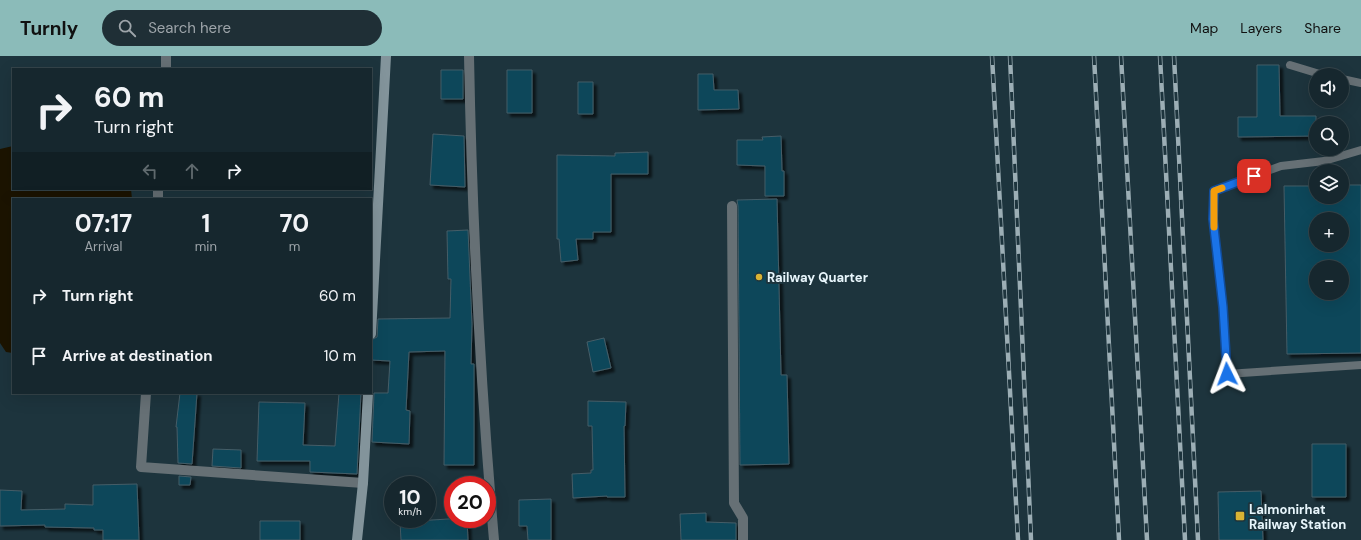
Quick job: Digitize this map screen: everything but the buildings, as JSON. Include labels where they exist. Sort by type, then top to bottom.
[{"type":"main road","points":[[372,315],[386,56]]},
{"type":"main road","points":[[357,540],[368,394]]},
{"type":"street","points":[[166,56],[166,68]]},
{"type":"street","points":[[469,56],[470,128],[479,323],[487,460],[494,540]]},
{"type":"street","points":[[732,206],[734,503],[743,518],[743,540]]},
{"type":"street","points":[[146,394],[141,467],[362,483]]},
{"type":"lane","points":[[1290,65],[1309,71]]},
{"type":"lane","points":[[1349,80],[1361,83]]},
{"type":"lane","points":[[1361,150],[1324,161],[1281,166],[1214,191],[1213,219],[1223,307],[1227,374],[1361,365]]},
{"type":"shaded area","points":[[12,146],[12,190],[131,190],[132,198],[12,198],[12,353],[6,352],[0,343],[0,149]]},
{"type":"railway","points":[[992,56],[1018,540]]},
{"type":"railway","points":[[1010,56],[1031,540]]},
{"type":"railway","points":[[1094,56],[1119,540]]},
{"type":"railway","points":[[1121,56],[1147,540]]},
{"type":"railway","points":[[1160,56],[1185,540]]},
{"type":"railway","points":[[1174,56],[1198,540]]},
{"type":"slow traffic","points":[[1214,227],[1214,191],[1222,188]]},
{"type":"place","name":"Railway Quarter","points":[[759,277]]},
{"type":"place","name":"Lalmonirhat Railway Station","points":[[1240,516]]},
{"type":"route","points":[[1227,374],[1223,307],[1213,219],[1214,191],[1254,176]]}]
